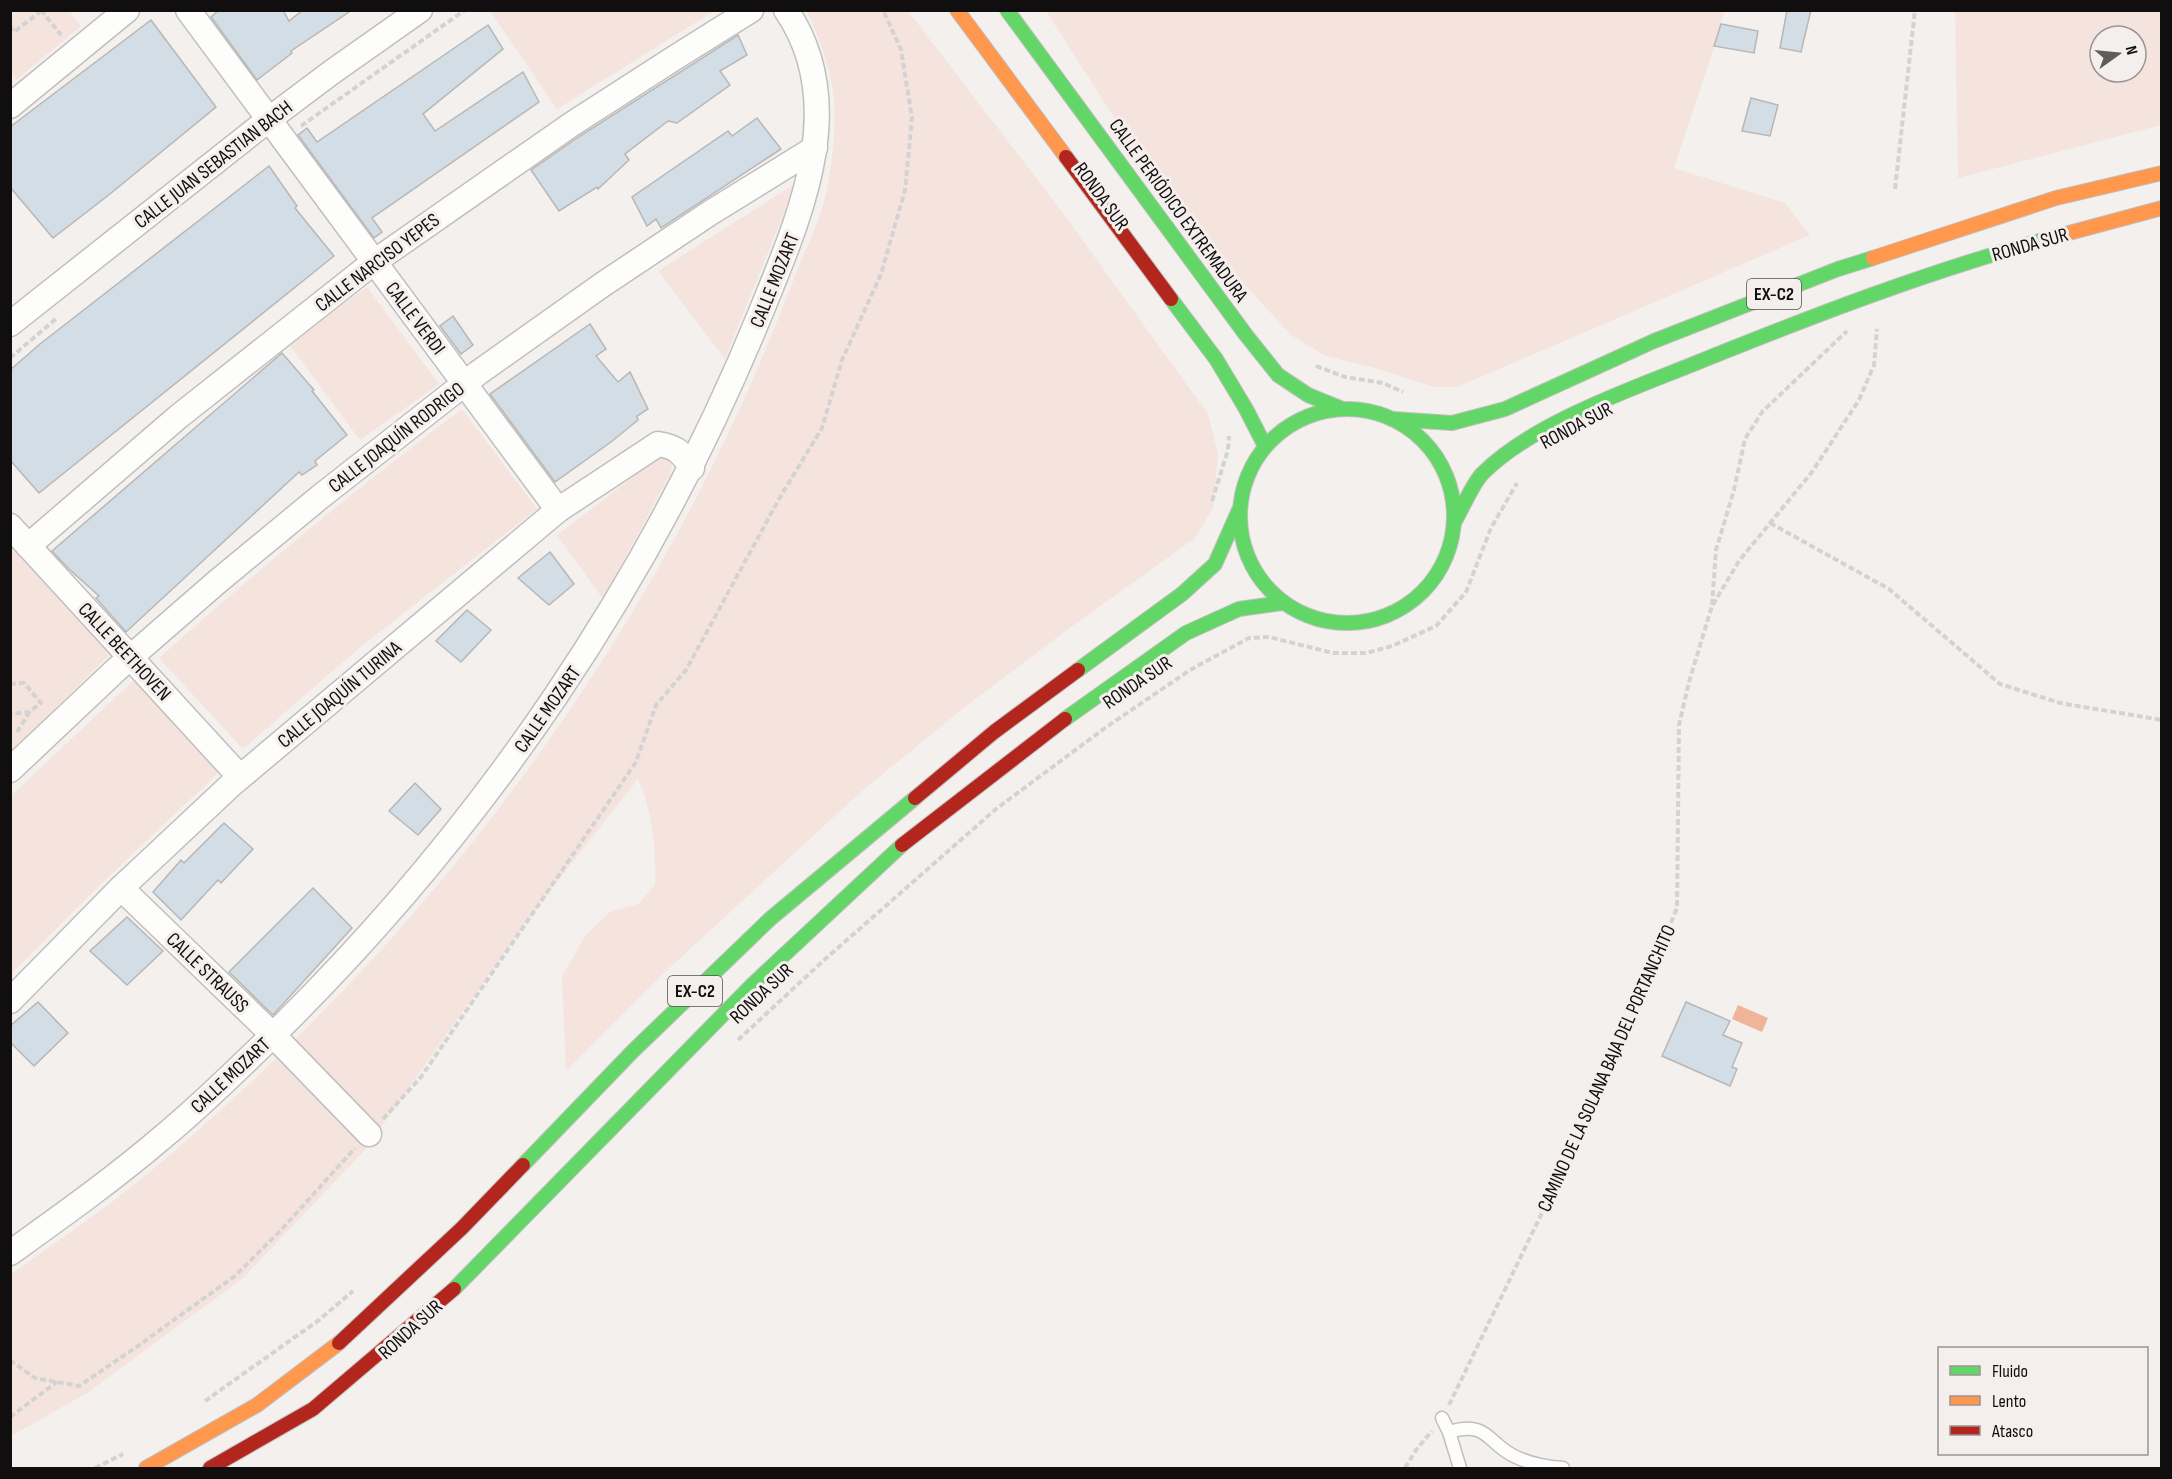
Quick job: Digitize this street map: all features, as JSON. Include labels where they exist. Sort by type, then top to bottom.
[{"type":"main road","points":[[957,10],[1216,360],[1246,409],[1265,446]]},
{"type":"main road","name":"CALLE PERIÓDICO EXTREMADURA","points":[[1007,10],[1246,335],[1278,375],[1308,395],[1340,408]]},
{"type":"main road","name":"RONDA SUR","points":[[1393,419],[1452,423],[1505,410],[1654,341],[1838,269],[2056,198],[2162,173]]},
{"type":"main road","name":"RONDA SUR","points":[[1455,521],[1481,475],[1512,450],[1557,422],[1832,308],[2020,246],[2162,208]]},
{"type":"main road","name":"EX-C2","points":[[1340,408],[1367,410],[1393,419],[1419,436],[1439,460],[1451,490],[1455,521],[1448,554],[1432,583],[1408,606],[1377,620],[1344,624],[1311,619],[1282,603],[1263,584],[1249,562],[1241,537],[1239,510],[1243,487],[1252,465],[1265,446],[1286,427],[1312,414],[1340,408]]},
{"type":"main road","name":"RONDA SUR","points":[[146,1468],[257,1405],[348,1336],[462,1228],[633,1051],[770,919],[994,732],[1182,594],[1215,564],[1239,510]]},
{"type":"main road","name":"RONDA SUR","points":[[210,1468],[314,1409],[464,1282],[753,984],[908,839],[1081,707],[1186,633],[1239,609],[1282,603]]},
{"type":"street","points":[[10,105],[127,10]]},
{"type":"street","name":"CALLE VERDI","points":[[188,10],[558,510]]},
{"type":"street","name":"CALLE JUAN SEBASTIAN BACH","points":[[10,324],[268,120],[420,10]]},
{"type":"street","name":"CALLE NARCISO YEPES","points":[[28,546],[178,417],[374,262],[572,124],[751,10]]},
{"type":"street","name":"CALLE MOZART","points":[[10,1253],[99,1189],[166,1134],[273,1035],[382,922],[502,772],[551,705],[601,628],[692,468],[736,373],[798,220],[815,148],[818,108],[810,61],[793,20],[786,10]]},
{"type":"street","name":"CALLE JOAQUÍN RODRIGO","points":[[10,770],[131,656],[286,525],[465,383],[632,265],[815,148]]},
{"type":"street","name":"CALLE JOAQUÍN TURINA","points":[[11,999],[121,888],[240,777],[558,510],[658,444],[673,447],[683,455],[692,468]]},
{"type":"street","name":"CALLE BEETHOVEN","points":[[10,526],[240,777]]},
{"type":"street","name":"CALLE STRAUSS","points":[[121,888],[273,1035],[369,1134]]},
{"type":"lane","points":[[1442,1418],[1449,1432],[1460,1468]]},
{"type":"lane","points":[[1449,1432],[1466,1427],[1480,1430],[1514,1456],[1544,1466],[1563,1468]]},
{"type":"path","points":[[282,140],[349,90],[465,10]]},
{"type":"path","points":[[10,1360],[35,1378],[78,1386],[235,1276],[282,1229],[421,1077],[636,762],[656,705],[686,670],[779,499],[822,428],[842,360],[881,274],[905,190],[912,118],[901,50],[883,10]]},
{"type":"path","points":[[1895,189],[1915,10]]},
{"type":"path","points":[[10,26],[14,32],[41,11],[75,52]]},
{"type":"path","points":[[10,358],[64,312]]},
{"type":"path","points":[[1712,606],[1716,550],[1734,490],[1745,439],[1762,412],[1850,328]]},
{"type":"path","name":"CAMINO DE LA SOLANA BAJA DEL PORTANCHITO","points":[[1405,1468],[1416,1450],[1442,1418],[1571,1153],[1618,1050],[1677,908],[1679,725],[1689,682],[1712,606],[1739,561],[1812,471],[1859,400],[1874,365],[1877,329]]},
{"type":"path","points":[[1308,363],[1345,377],[1383,383],[1413,395]]},
{"type":"path","points":[[1210,508],[1228,450],[1229,428]]},
{"type":"path","name":"RONDA SUR","points":[[738,1041],[823,961],[996,809],[1105,728],[1190,670],[1249,638],[1269,637],[1333,653],[1366,653],[1392,646],[1436,626],[1466,592],[1491,528],[1514,485],[1523,478]]},
{"type":"path","points":[[1770,523],[1889,589],[2000,684],[2060,703],[2162,720]]},
{"type":"path","points":[[10,684],[24,683],[41,703],[29,712],[15,738]]},
{"type":"path","points":[[10,714],[29,712]]},
{"type":"path","points":[[201,1404],[319,1320],[361,1285]]},
{"type":"path","points":[[10,1417],[57,1382]]},
{"type":"path","points":[[95,1468],[127,1451]]},
{"type":"shaded area","points":[[10,11],[69,11],[81,26],[16,80],[11,70]]},
{"type":"shaded area","points":[[490,11],[714,11],[557,109]]},
{"type":"shaded area","points":[[807,11],[908,11],[1060,209],[1208,414],[1218,454],[1213,508],[1195,538],[966,706],[862,791],[666,971],[566,1071],[562,976],[586,935],[610,912],[638,904],[655,885],[653,830],[638,779],[531,915],[364,1151],[242,1279],[87,1393],[11,1436],[10,1275],[144,1177],[241,1092],[333,1001],[420,906],[500,806],[575,702],[644,593],[705,480],[760,363],[816,227],[824,202],[833,152],[833,89],[828,66]]},
{"type":"shaded area","points":[[1046,11],[1724,11],[1719,33],[1674,168],[1785,203],[1810,235],[1457,387],[1434,387],[1379,369],[1326,356],[1291,335],[1233,272],[1112,114]]},
{"type":"shaded area","points":[[1955,11],[2161,11],[2161,125],[1958,178]]},
{"type":"shaded area","points":[[796,183],[725,359],[658,271]]},
{"type":"shaded area","points":[[367,287],[439,384],[360,440],[288,343]]},
{"type":"shaded area","points":[[462,409],[537,509],[359,648],[243,749],[159,658],[308,530]]},
{"type":"shaded area","points":[[661,456],[671,462],[669,476],[603,599],[557,535]]},
{"type":"shaded area","points":[[11,543],[110,654],[11,753]]},
{"type":"shaded area","points":[[136,678],[219,772],[103,882],[12,973],[11,796]]},
{"type":"shaded area","points":[[1738,1005],[1768,1018],[1762,1032],[1732,1019]]},
{"type":"building","points":[[219,10],[283,10],[289,21],[303,10],[352,10],[291,51],[292,53],[257,80],[211,17]]},
{"type":"building","points":[[1787,10],[1811,10],[1801,52],[1780,48]]},
{"type":"building","points":[[151,20],[216,107],[53,238],[10,187],[10,127]]},
{"type":"building","points":[[1721,24],[1758,31],[1754,53],[1714,46]]},
{"type":"building","points":[[488,25],[503,49],[423,114],[435,131],[523,72],[539,102],[372,218],[382,232],[374,238],[298,135],[307,128],[317,142]]},
{"type":"building","points":[[738,35],[747,55],[720,71],[730,85],[677,123],[668,121],[625,154],[629,160],[598,189],[597,187],[559,211],[531,170]]},
{"type":"building","points":[[1751,98],[1778,105],[1770,136],[1742,131]]},
{"type":"building","points":[[757,118],[781,149],[661,228],[656,219],[647,226],[632,197],[728,131],[732,136]]},
{"type":"building","points":[[269,166],[297,206],[295,208],[334,256],[39,493],[10,460],[10,370],[40,344]]},
{"type":"building","points":[[453,316],[473,345],[461,354],[440,326]]},
{"type":"building","points":[[590,324],[606,349],[596,356],[618,382],[630,372],[648,409],[637,416],[638,420],[611,442],[555,482],[490,394]]},
{"type":"building","points":[[282,353],[314,390],[312,391],[347,435],[315,461],[317,465],[302,475],[299,472],[126,632],[96,598],[99,596],[52,551]]},
{"type":"building","points":[[550,552],[574,584],[549,605],[518,578]]},
{"type":"building","points":[[467,610],[491,630],[461,662],[436,641]]},
{"type":"building","points":[[415,783],[441,809],[418,835],[389,811]]},
{"type":"building","points":[[224,823],[253,849],[221,883],[218,880],[181,920],[153,892],[181,860],[184,863]]},
{"type":"building","points":[[313,888],[352,928],[273,1015],[229,972]]},
{"type":"building","points":[[127,917],[163,951],[127,985],[90,951]]},
{"type":"building","points":[[38,1002],[68,1033],[34,1066],[10,1042],[10,1026]]},
{"type":"building","points":[[1686,1002],[1730,1021],[1723,1035],[1742,1043],[1732,1067],[1737,1069],[1730,1086],[1662,1056]]},
{"type":"traffic: fast","points":[[1007,10],[1246,335],[1278,375],[1308,395],[1340,408]]},
{"type":"traffic: fast","points":[[1455,521],[1482,474],[1525,441],[1578,412],[1868,296],[2007,250],[2054,237]]},
{"type":"traffic: fast","points":[[1393,419],[1452,423],[1505,409],[1654,341],[1838,269],[1873,258]]},
{"type":"traffic: fast","points":[[1171,299],[1216,359],[1265,446]]},
{"type":"traffic: fast","points":[[1336,409],[1358,409],[1378,413],[1398,421],[1423,440],[1442,465],[1450,485],[1454,516],[1450,547],[1442,567],[1423,592],[1398,611],[1378,619],[1358,623],[1336,623],[1316,619],[1296,611],[1264,584],[1252,567],[1244,547],[1240,527],[1240,505],[1244,485],[1252,465],[1279,433],[1296,421],[1316,413],[1336,409]]},
{"type":"traffic: fast","points":[[1078,670],[1182,594],[1215,564],[1239,510]]},
{"type":"traffic: fast","points":[[1065,719],[1186,633],[1239,609],[1282,603]]},
{"type":"traffic: fast","points":[[523,1165],[633,1051],[770,919],[915,798]]},
{"type":"traffic: fast","points":[[454,1289],[753,984],[902,845]]},
{"type":"traffic: slow","points":[[957,10],[1066,157]]},
{"type":"traffic: slow","points":[[1873,258],[2056,198],[2162,173]]},
{"type":"traffic: slow","points":[[2054,237],[2162,208]]},
{"type":"traffic: slow","points":[[146,1468],[257,1405],[339,1343]]},
{"type":"traffic: jam","points":[[1066,157],[1171,299]]},
{"type":"traffic: jam","points":[[915,798],[994,732],[1078,670]]},
{"type":"traffic: jam","points":[[902,845],[1065,719]]},
{"type":"traffic: jam","points":[[339,1343],[462,1228],[523,1165]]},
{"type":"traffic: jam","points":[[210,1468],[313,1409],[454,1289]]}]
